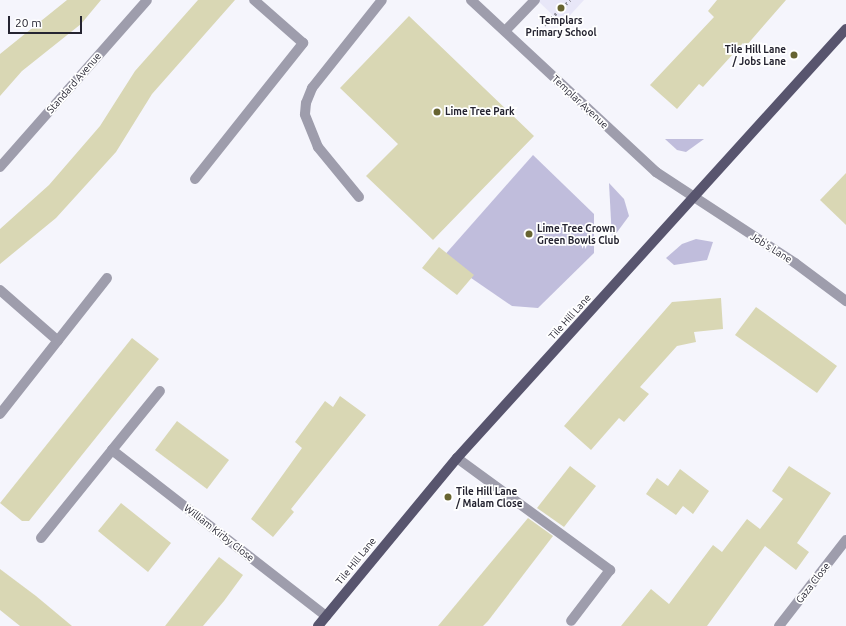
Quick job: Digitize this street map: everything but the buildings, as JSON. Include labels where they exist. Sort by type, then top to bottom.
[{"type":"main road","name":"Tile Hill Lane","points":[[318,626],[457,458],[846,29]]},
{"type":"street","name":"Standard Avenue","points":[[0,167],[147,0]]},
{"type":"street","points":[[195,179],[303,43],[254,0]]},
{"type":"street","points":[[359,198],[318,147],[305,114],[306,103],[312,88],[382,0]]},
{"type":"street","name":"Templar Avenue","points":[[471,0],[636,155],[694,197]]},
{"type":"street","points":[[505,31],[535,0]]},
{"type":"street","name":"Job's Lane","points":[[694,197],[846,302]]},
{"type":"street","points":[[0,414],[107,278]]},
{"type":"street","points":[[0,290],[58,341]]},
{"type":"street","points":[[41,538],[160,391]]},
{"type":"street","name":"William Kirby Close","points":[[112,450],[326,616]]},
{"type":"street","points":[[457,458],[610,570],[571,621]]},
{"type":"street","name":"Gaza Close","points":[[779,626],[846,540]]},
{"type":"path","points":[[544,25],[570,0]]},
{"type":"shaded area","name":"Templars Primary School","points":[[537,0],[584,0],[562,24]]},
{"type":"shaded area","points":[[665,139],[704,139],[686,152],[677,150]]},
{"type":"shaded area","name":"Lime Tree Crown Green Bowls Club","points":[[533,155],[594,214],[594,253],[538,308],[512,306],[442,258]]},
{"type":"shaded area","points":[[609,183],[624,199],[629,216],[612,239]]},
{"type":"shaded area","points":[[696,239],[713,242],[707,260],[674,265],[666,258],[682,244]]},
{"type":"place","name":"Templars Primary School","points":[[561,8]]},
{"type":"place","name":"Tile Hill Lane / Jobs Lane","points":[[794,55]]},
{"type":"place","name":"Lime Tree Park","points":[[437,112]]},
{"type":"place","name":"Lime Tree Crown Green Bowls Club","points":[[529,234]]},
{"type":"place","name":"Tile Hill Lane / Malam Close","points":[[448,497]]}]
